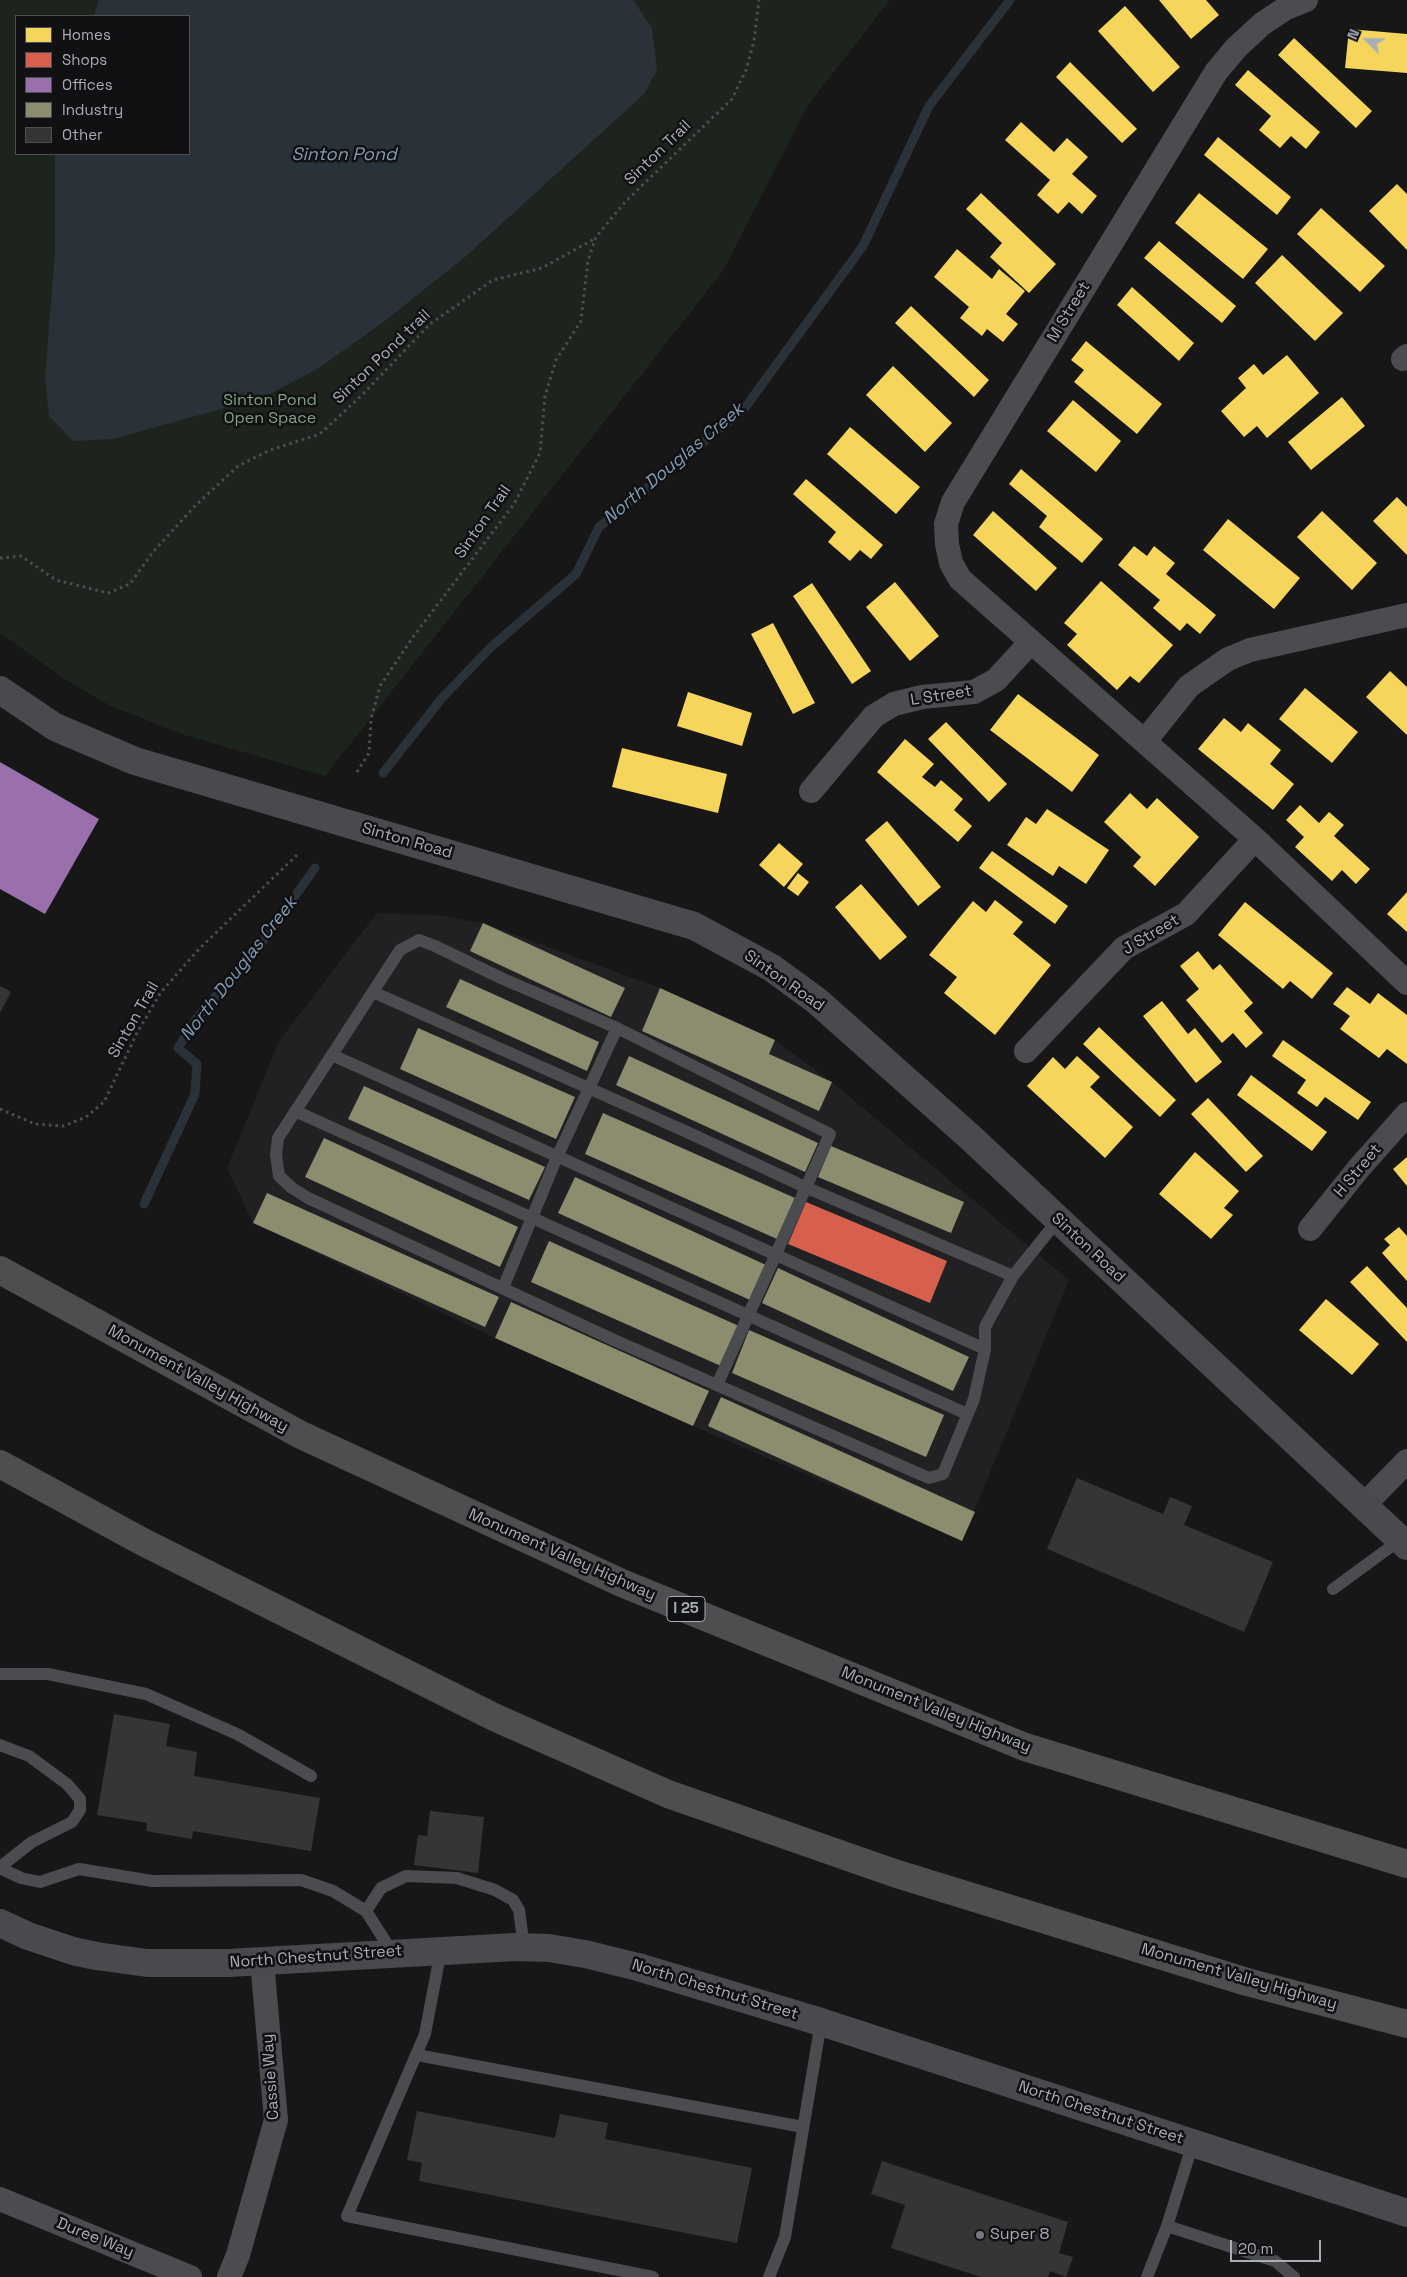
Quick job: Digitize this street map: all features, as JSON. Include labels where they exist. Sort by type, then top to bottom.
[{"type":"highway","name":"Monument Valley Highway","points":[[0,1270],[301,1435],[624,1584],[1025,1747],[1407,1864]]},
{"type":"highway","name":"Monument Valley Highway","points":[[0,1464],[143,1542],[496,1718],[668,1794],[894,1873],[1247,1982],[1407,2024]]},
{"type":"street","name":"M Street","points":[[1306,0],[1286,8],[1262,24],[1236,48],[1216,72],[953,502],[946,524],[947,544],[950,563],[960,580],[1256,839],[1407,983]]},
{"type":"street","points":[[1144,741],[1189,686],[1228,659],[1250,650],[1407,615]]},
{"type":"street","name":"L Street","points":[[811,791],[874,716],[894,704],[922,698],[974,692],[996,680],[1030,643]]},
{"type":"street","name":"Sinton Road","points":[[0,690],[26,710],[62,730],[135,761],[694,926],[772,968],[817,1001],[970,1137],[1363,1506],[1405,1540]]},
{"type":"street","name":"J Street","points":[[1026,1051],[1124,948],[1186,914],[1256,839]]},
{"type":"street","name":"H Street","points":[[1310,1229],[1359,1168],[1407,1114]]},
{"type":"street","points":[[1363,1506],[1407,1461]]},
{"type":"street","name":"North Chestnut Street","points":[[0,1923],[73,1951],[119,1960],[183,1964],[262,1961],[392,1952],[524,1947],[568,1951],[616,1961],[821,2022],[1407,2212]]},
{"type":"street","name":"Cassie Way","points":[[230,2277],[276,2120],[262,1961]]},
{"type":"street","name":"Duree Way","points":[[0,2199],[190,2277]]},
{"type":"lane","points":[[717,1385],[830,1134],[724,1079],[617,1028],[419,940],[400,950],[278,1138],[276,1154],[279,1176],[292,1188],[308,1198],[717,1385],[929,1478],[943,1474],[974,1399],[985,1348],[985,1327],[1013,1276],[1058,1220]]},
{"type":"lane","points":[[373,992],[590,1088],[805,1188],[1013,1276]]},
{"type":"lane","points":[[503,1288],[557,1157],[617,1028]]},
{"type":"lane","points":[[332,1055],[985,1348]]},
{"type":"lane","points":[[296,1111],[967,1414]]},
{"type":"lane","points":[[1333,1589],[1405,1540]]},
{"type":"lane","points":[[0,1674],[48,1674],[146,1694],[238,1734],[311,1776]]},
{"type":"lane","points":[[0,1745],[29,1756],[67,1784],[80,1799],[80,1810],[72,1822],[32,1842],[0,1868],[21,1878],[40,1882],[79,1870],[152,1881],[301,1880],[332,1891],[366,1911],[392,1952]]},
{"type":"lane","points":[[366,1911],[381,1888],[406,1876],[457,1878],[495,1890],[513,1900],[518,1910],[524,1947]]},
{"type":"lane","points":[[441,1950],[426,2034],[347,2216],[653,2277]]},
{"type":"lane","points":[[769,2277],[785,2237],[821,2022]]},
{"type":"lane","points":[[416,2056],[803,2127]]},
{"type":"lane","points":[[1147,2277],[1167,2226],[1193,2143]]},
{"type":"lane","points":[[1167,2226],[1275,2261],[1294,2277]]},
{"type":"path","name":"Sinton Trail","points":[[358,772],[369,753],[371,719],[380,686],[514,504],[540,452],[545,396],[556,360],[581,321],[588,260],[596,237],[625,202],[732,99],[746,70],[754,41],[759,0]]},
{"type":"path","name":"Sinton Pond trail","points":[[0,558],[21,556],[56,580],[108,593],[130,584],[153,552],[195,506],[238,466],[270,450],[320,434],[361,396],[430,324],[493,280],[542,268],[596,237]]},
{"type":"path","name":"Sinton Trail","points":[[0,1109],[36,1124],[64,1126],[86,1117],[104,1102],[137,1034],[161,992],[199,949],[297,855]]},
{"type":"shaded area","points":[[377,913],[436,915],[483,923],[660,988],[775,1040],[832,1082],[1069,1280],[962,1541],[693,1426],[495,1338],[253,1223],[227,1168],[279,1041]]},
{"type":"green space","name":"Sinton Pond Open Space","points":[[0,0],[890,0],[808,105],[723,271],[325,776],[185,735],[109,705],[66,680],[0,633]]},
{"type":"water","name":"Sinton Pond","points":[[99,0],[633,0],[652,28],[657,70],[644,94],[465,257],[382,323],[319,368],[264,397],[113,439],[73,441],[49,416],[45,378],[55,251],[55,155],[190,155],[190,15],[94,15]]},
{"type":"building: Homes","points":[[1159,0],[1206,0],[1219,15],[1191,39]]},
{"type":"building: Homes","points":[[1125,6],[1180,67],[1153,92],[1098,31]]},
{"type":"building: Homes","points":[[1349,29],[1407,34],[1407,73],[1345,68]]},
{"type":"building: Homes","points":[[1294,38],[1372,111],[1356,128],[1278,55]]},
{"type":"building: Homes","points":[[1070,62],[1137,129],[1122,143],[1056,77]]},
{"type":"building: Homes","points":[[1248,70],[1320,132],[1306,149],[1291,136],[1280,148],[1259,130],[1271,116],[1235,85]]},
{"type":"building: Homes","points":[[1021,122],[1054,152],[1067,138],[1088,157],[1072,174],[1097,196],[1082,214],[1069,202],[1058,214],[1037,195],[1050,180],[1005,140]]},
{"type":"building: Homes","points":[[1218,137],[1291,197],[1277,215],[1204,155]]},
{"type":"building: Homes","points":[[1397,184],[1407,194],[1407,250],[1369,211]]},
{"type":"building: Homes","points":[[981,193],[1056,264],[1029,293],[990,257],[1002,243],[966,209]]},
{"type":"building: Homes","points":[[1199,193],[1268,249],[1243,279],[1175,223]]},
{"type":"building: Homes","points":[[1321,208],[1385,266],[1360,292],[1297,234]]},
{"type":"building: Homes","points":[[1159,241],[1236,306],[1222,323],[1144,258]]},
{"type":"building: Homes","points":[[957,249],[992,279],[999,269],[1025,291],[1006,314],[1018,324],[1003,342],[987,329],[982,336],[960,318],[969,307],[934,277]]},
{"type":"building: Homes","points":[[1282,255],[1343,313],[1315,341],[1255,283]]},
{"type":"building: Homes","points":[[1132,287],[1194,343],[1179,361],[1117,305]]},
{"type":"building: Homes","points":[[911,306],[989,380],[974,397],[895,323]]},
{"type":"building: Homes","points":[[1086,341],[1162,404],[1137,434],[1074,382],[1084,370],[1071,360]]},
{"type":"building: Homes","points":[[1287,355],[1319,393],[1267,438],[1257,426],[1244,437],[1221,411],[1246,388],[1238,378],[1254,364],[1263,375]]},
{"type":"building: Homes","points":[[893,366],[952,423],[925,452],[866,395]]},
{"type":"building: Homes","points":[[1342,397],[1365,426],[1311,470],[1288,442]]},
{"type":"building: Homes","points":[[1073,400],[1121,441],[1096,472],[1047,431]]},
{"type":"building: Homes","points":[[850,427],[920,487],[896,514],[827,454]]},
{"type":"building: Homes","points":[[1021,469],[1103,539],[1082,563],[1039,527],[1047,516],[1009,484]]},
{"type":"building: Homes","points":[[806,479],[883,545],[871,559],[860,550],[850,561],[828,542],[836,532],[793,494]]},
{"type":"building: Homes","points":[[1397,497],[1407,507],[1407,555],[1373,521]]},
{"type":"building: Homes","points":[[993,511],[1057,568],[1036,591],[973,535]]},
{"type":"building: Homes","points":[[1322,511],[1377,563],[1352,590],[1297,537]]},
{"type":"building: Homes","points":[[1228,519],[1300,578],[1274,609],[1203,550]]},
{"type":"building: Homes","points":[[1134,546],[1147,556],[1154,546],[1175,563],[1166,574],[1216,615],[1200,634],[1187,623],[1180,631],[1153,608],[1160,600],[1118,565]]},
{"type":"building: Homes","points":[[1101,581],[1173,645],[1139,683],[1130,676],[1117,690],[1067,645],[1077,634],[1064,623]]},
{"type":"building: Homes","points":[[895,582],[939,636],[910,661],[866,607]]},
{"type":"building: Homes","points":[[812,583],[871,671],[852,684],[793,596]]},
{"type":"building: Homes","points":[[773,623],[815,703],[793,714],[751,634]]},
{"type":"building: Homes","points":[[1390,671],[1407,687],[1407,735],[1366,697]]},
{"type":"building: Homes","points":[[1305,688],[1358,732],[1332,763],[1279,719]]},
{"type":"building: Homes","points":[[688,692],[752,713],[742,746],[677,726]]},
{"type":"building: Homes","points":[[1018,694],[1099,755],[1072,792],[990,730]]},
{"type":"building: Homes","points":[[1224,718],[1241,732],[1248,723],[1281,750],[1270,764],[1294,784],[1273,810],[1198,749]]},
{"type":"building: Homes","points":[[946,722],[1007,784],[989,802],[928,739]]},
{"type":"building: Homes","points":[[905,739],[934,764],[922,777],[935,787],[941,780],[963,799],[954,810],[972,826],[958,842],[877,772]]},
{"type":"building: Homes","points":[[622,748],[727,774],[718,813],[612,787]]},
{"type":"building: Homes","points":[[1130,793],[1147,809],[1157,798],[1199,837],[1155,886],[1133,866],[1141,857],[1104,822]]},
{"type":"building: Homes","points":[[1300,805],[1319,823],[1329,812],[1344,825],[1334,836],[1370,869],[1356,884],[1342,870],[1332,881],[1295,847],[1304,837],[1286,820]]},
{"type":"building: Homes","points":[[1047,809],[1109,850],[1086,884],[1059,866],[1053,876],[1007,845],[1026,817],[1036,824]]},
{"type":"building: Homes","points":[[887,821],[941,887],[918,906],[865,840]]},
{"type":"building: Homes","points":[[779,843],[803,864],[784,887],[759,865]]},
{"type":"building: Homes","points":[[992,851],[1068,906],[1055,924],[979,868]]},
{"type":"building: Homes","points":[[798,873],[809,882],[798,896],[787,888]]},
{"type":"building: Homes","points":[[861,884],[907,937],[880,960],[835,907]]},
{"type":"building: Homes","points":[[1407,892],[1407,932],[1387,914]]},
{"type":"building: Homes","points":[[995,900],[1023,922],[1013,934],[1051,965],[995,1035],[944,993],[957,977],[929,955],[973,901],[986,912]]},
{"type":"building: Homes","points":[[1245,902],[1333,973],[1312,999],[1290,981],[1283,989],[1218,935]]},
{"type":"building: Homes","points":[[1198,951],[1213,970],[1220,964],[1253,1003],[1244,1011],[1263,1033],[1246,1048],[1233,1033],[1222,1043],[1186,1000],[1199,989],[1180,966]]},
{"type":"building: Homes","points":[[1347,987],[1370,1004],[1378,993],[1407,1015],[1407,1064],[1387,1049],[1379,1058],[1340,1029],[1350,1016],[1333,1004]]},
{"type":"building: Homes","points":[[1162,1001],[1188,1034],[1195,1028],[1222,1062],[1196,1083],[1143,1016]]},
{"type":"building: Homes","points":[[1099,1027],[1176,1100],[1160,1117],[1083,1044]]},
{"type":"building: Homes","points":[[1283,1040],[1371,1102],[1358,1120],[1325,1097],[1317,1107],[1297,1093],[1306,1080],[1272,1056]]},
{"type":"building: Homes","points":[[1077,1056],[1100,1077],[1090,1087],[1133,1127],[1105,1158],[1027,1086],[1053,1057],[1065,1069]]},
{"type":"building: Homes","points":[[1251,1075],[1327,1132],[1312,1151],[1237,1095]]},
{"type":"building: Homes","points":[[1208,1098],[1263,1156],[1246,1172],[1191,1114]]},
{"type":"building: Homes","points":[[1195,1152],[1239,1191],[1224,1208],[1233,1215],[1211,1239],[1159,1194]]},
{"type":"building: Homes","points":[[1407,1157],[1407,1186],[1393,1169]]},
{"type":"building: Homes","points":[[1399,1227],[1407,1236],[1407,1281],[1382,1253],[1390,1245],[1384,1239]]},
{"type":"building: Homes","points":[[1367,1266],[1407,1308],[1407,1342],[1350,1282]]},
{"type":"building: Homes","points":[[1326,1299],[1379,1344],[1352,1375],[1299,1330]]},
{"type":"building: Shops","points":[[806,1202],[947,1261],[930,1303],[788,1244]]},
{"type":"building: Offices","points":[[0,762],[99,819],[45,914],[0,889]]},
{"type":"building: Industry","points":[[483,923],[625,988],[611,1017],[470,951]]},
{"type":"building: Industry","points":[[460,979],[599,1042],[587,1071],[446,1007]]},
{"type":"building: Industry","points":[[660,988],[775,1040],[769,1054],[832,1082],[819,1111],[642,1031]]},
{"type":"building: Industry","points":[[418,1028],[575,1097],[556,1139],[400,1069]]},
{"type":"building: Industry","points":[[629,1056],[818,1143],[805,1172],[616,1085]]},
{"type":"building: Industry","points":[[364,1086],[545,1167],[529,1200],[348,1119]]},
{"type":"building: Industry","points":[[603,1113],[795,1198],[777,1239],[585,1154]]},
{"type":"building: Industry","points":[[324,1138],[518,1227],[500,1267],[305,1177]]},
{"type":"building: Industry","points":[[831,1146],[964,1202],[951,1233],[818,1177]]},
{"type":"building: Industry","points":[[575,1177],[766,1265],[750,1300],[558,1213]]},
{"type":"building: Industry","points":[[267,1193],[499,1297],[485,1327],[253,1223]]},
{"type":"building: Industry","points":[[549,1241],[739,1326],[721,1366],[531,1282]]},
{"type":"building: Industry","points":[[778,1268],[969,1357],[953,1391],[762,1303]]},
{"type":"building: Industry","points":[[511,1302],[709,1391],[693,1426],[495,1338]]},
{"type":"building: Industry","points":[[749,1330],[944,1415],[926,1457],[732,1373]]},
{"type":"building: Industry","points":[[721,1397],[975,1512],[962,1541],[708,1426]]},
{"type":"building: Other","points":[[0,986],[11,992],[0,1013]]},
{"type":"building: Other","points":[[1077,1478],[1163,1514],[1170,1497],[1192,1506],[1184,1525],[1273,1562],[1244,1632],[1047,1549]]},
{"type":"building: Other","points":[[114,1714],[170,1724],[166,1746],[197,1752],[194,1776],[320,1798],[311,1851],[193,1831],[192,1839],[146,1831],[147,1823],[97,1815]]},
{"type":"building: Other","points":[[430,1811],[484,1817],[478,1873],[414,1865],[418,1835],[427,1836]]},
{"type":"building: Other","points":[[417,2111],[555,2138],[560,2114],[608,2123],[605,2139],[752,2168],[737,2243],[419,2181],[422,2163],[407,2160]]},
{"type":"building: Other","name":"Super 8","points":[[882,2161],[1068,2222],[1059,2253],[1073,2257],[1066,2277],[1050,2271],[1048,2277],[981,2277],[891,2248],[905,2205],[871,2194]]},
{"type":"waterway","name":"North Douglas Creek","points":[[383,773],[442,698],[491,647],[576,574],[599,527],[744,409],[863,246],[929,106],[1010,0]]},
{"type":"waterway","name":"North Douglas Creek","points":[[144,1204],[195,1094],[197,1064],[178,1048],[196,1019],[263,941],[315,868]]},
{"type":"place","name":"Super 8","points":[[980,2235]]}]
